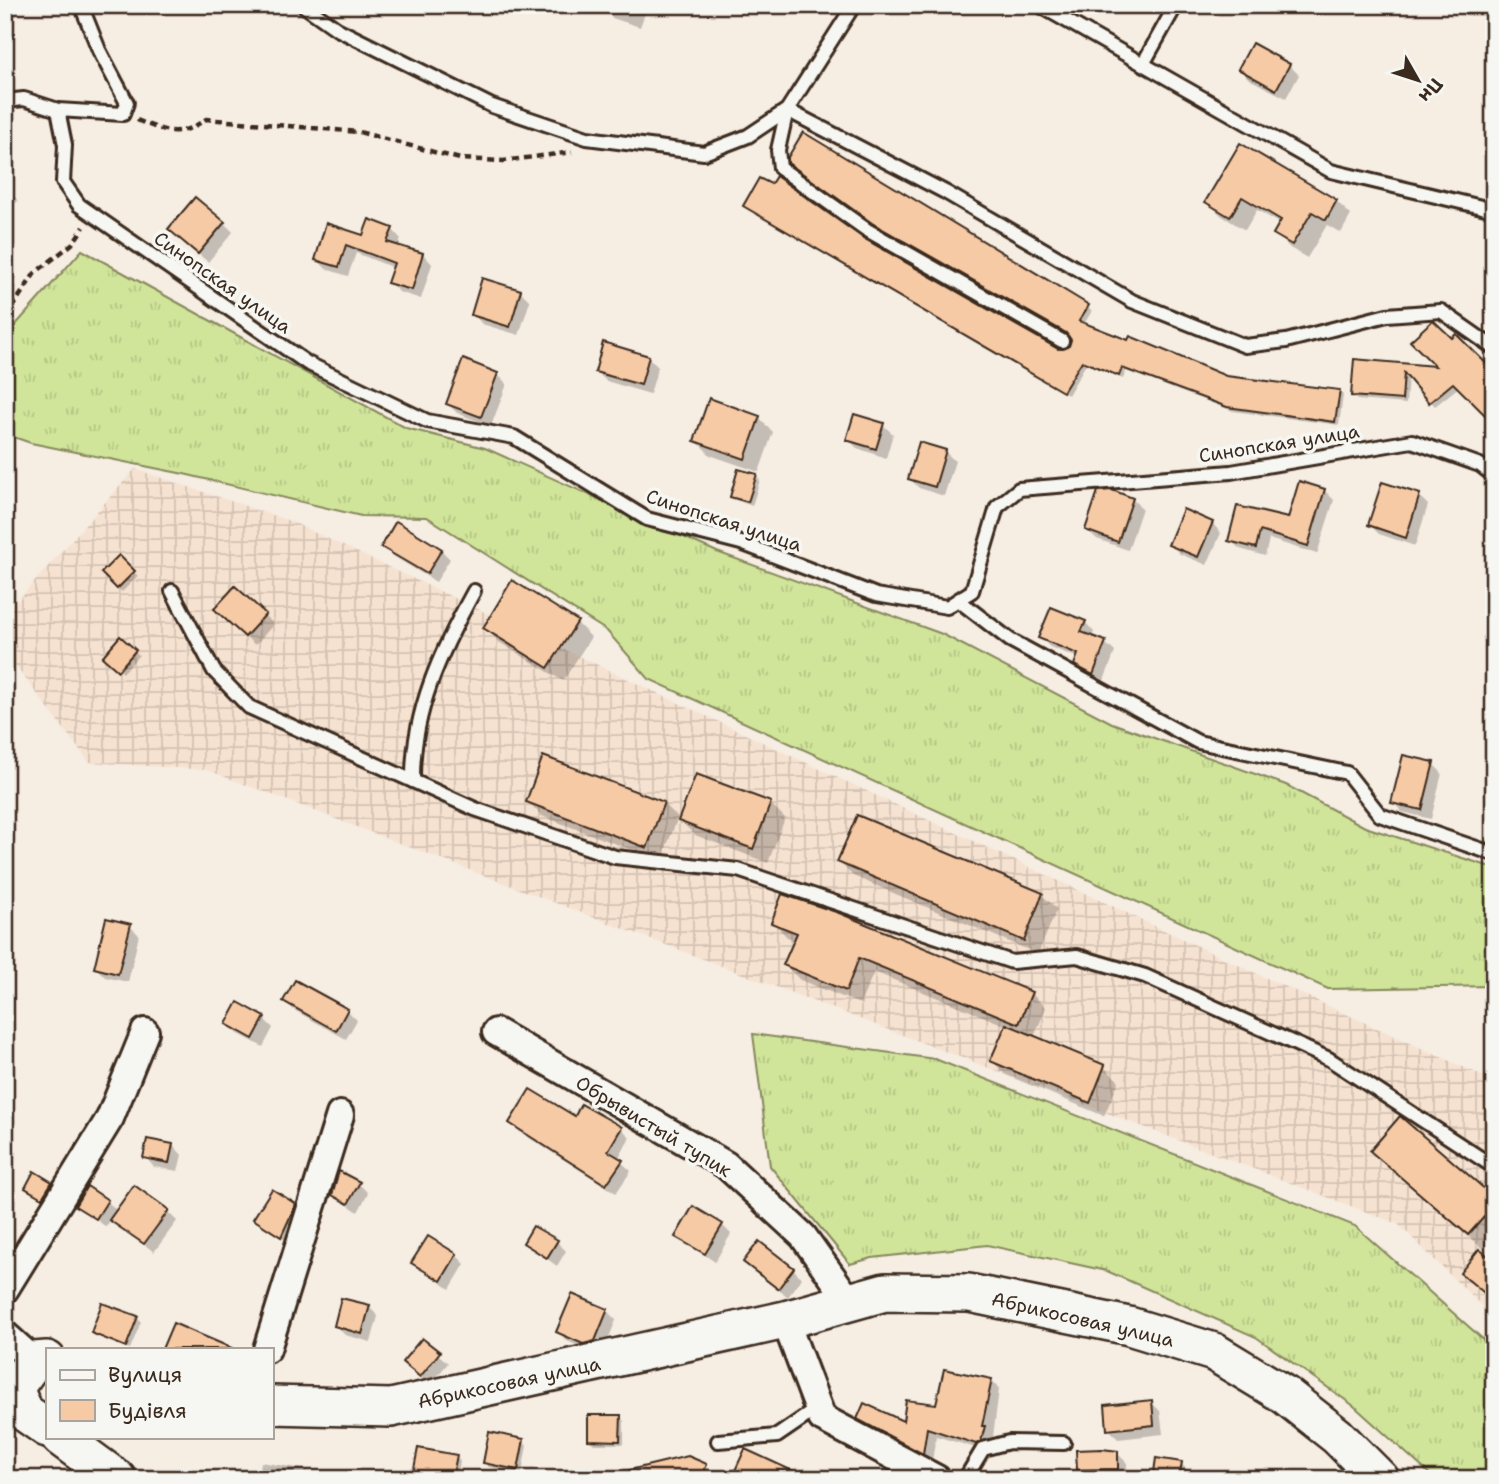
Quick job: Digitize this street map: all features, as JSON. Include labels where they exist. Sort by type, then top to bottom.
[{"type":"main road","name":"Абрикосовая улица","points":[[273,1405],[391,1408],[785,1320],[885,1292],[969,1293],[1129,1326],[1214,1352],[1285,1395],[1336,1436],[1380,1479]]},
{"type":"main road","points":[[25,1373],[24,1412],[46,1427]]},
{"type":"main road","points":[[61,1438],[117,1479]]},
{"type":"street","points":[[5,1289],[110,1118],[145,1032]]},
{"type":"street","name":"Обрывистый тупик","points":[[496,1032],[726,1165],[803,1236],[850,1302]]},
{"type":"street","points":[[267,1348],[340,1115]]},
{"type":"street","points":[[785,1320],[822,1418],[937,1479]]},
{"type":"street","points":[[5,1335],[25,1373]]},
{"type":"lane","points":[[5,101],[24,99],[58,110],[123,114],[127,103],[99,50],[81,5]]},
{"type":"lane","points":[[303,5],[337,29],[492,106],[580,135],[652,148],[704,153],[747,136],[788,110]]},
{"type":"lane","points":[[854,5],[788,110],[778,150],[780,168],[867,230],[1062,341]]},
{"type":"lane","points":[[1039,5],[1331,171],[1494,210]]},
{"type":"lane","points":[[1143,64],[1177,5]]},
{"type":"lane","name":"Синопская улица","points":[[58,110],[65,145],[63,182],[79,205],[307,363],[427,421],[514,437],[647,519],[741,543],[876,595],[947,607],[972,591],[997,507],[1019,489],[1231,472],[1412,441],[1480,465],[1494,475]]},
{"type":"lane","points":[[788,110],[945,192],[1132,302],[1245,346],[1286,341],[1387,316],[1441,311],[1494,348]]},
{"type":"lane","points":[[172,591],[214,671],[249,707],[475,809],[615,857],[738,870],[1012,962],[1077,956],[1145,976],[1329,1059],[1494,1167]]},
{"type":"lane","points":[[413,781],[412,748],[424,699],[452,632],[474,591]]},
{"type":"lane","points":[[958,600],[1010,640],[1198,742],[1347,773],[1380,815],[1494,853]]},
{"type":"lane","points":[[718,1441],[778,1436],[818,1409]]},
{"type":"lane","points":[[965,1479],[983,1449],[1009,1442],[1064,1443]]},
{"type":"path","points":[[123,114],[167,132],[189,131],[206,119],[359,132],[460,159],[503,161],[566,154],[576,150],[580,135]]},
{"type":"path","points":[[5,318],[35,273],[72,244],[92,215]]},
{"type":"shaded area","points":[[135,469],[290,521],[1253,972],[1494,1081],[1494,1318],[1398,1224],[207,770],[89,762],[5,652],[5,615]]},
{"type":"green space","points":[[82,250],[406,428],[485,448],[717,552],[942,634],[1112,723],[1286,785],[1365,827],[1494,868],[1494,986],[1328,989],[649,679],[607,631],[427,517],[361,516],[184,474],[31,443],[5,434],[5,337]]},
{"type":"green space","points":[[753,1034],[935,1059],[1355,1226],[1494,1349],[1494,1479],[1435,1479],[1354,1406],[1256,1337],[1107,1271],[987,1245],[872,1258],[850,1264],[770,1166]]},
{"type":"building","points":[[1252,43],[1290,64],[1276,90],[1238,69]]},
{"type":"building","points":[[803,132],[1089,305],[1079,321],[1128,340],[1130,336],[1226,376],[1340,390],[1335,422],[1227,407],[1122,368],[1119,376],[1082,361],[1063,392],[743,206],[759,178],[771,184],[776,176],[863,238],[1058,349],[1069,346],[1071,340],[1066,333],[872,223],[788,163],[788,157]]},
{"type":"building","points":[[1240,143],[1337,200],[1326,220],[1312,212],[1292,245],[1273,234],[1281,220],[1242,197],[1230,217],[1205,202]]},
{"type":"building","points":[[195,197],[225,222],[198,254],[168,229]]},
{"type":"building","points":[[369,219],[393,228],[387,242],[423,253],[412,290],[387,283],[394,263],[346,245],[339,267],[315,260],[326,223],[363,235]]},
{"type":"building","points":[[482,278],[521,290],[510,327],[471,315]]},
{"type":"building","points":[[1433,320],[1452,338],[1456,334],[1494,371],[1494,424],[1453,383],[1429,403],[1404,373],[1402,400],[1351,396],[1354,359],[1435,366],[1410,341]]},
{"type":"building","points":[[603,342],[649,356],[641,385],[595,372]]},
{"type":"building","points":[[463,359],[498,373],[481,417],[446,404]]},
{"type":"building","points":[[709,398],[760,416],[745,459],[694,441]]},
{"type":"building","points":[[854,414],[884,423],[876,449],[846,440]]},
{"type":"building","points":[[919,442],[946,450],[935,487],[908,479]]},
{"type":"building","points":[[738,469],[757,474],[748,502],[730,497]]},
{"type":"building","points":[[1299,481],[1325,489],[1308,546],[1260,531],[1256,548],[1228,541],[1237,506],[1288,518]]},
{"type":"building","points":[[1382,482],[1420,494],[1406,538],[1368,525]]},
{"type":"building","points":[[1112,490],[1133,498],[1118,542],[1085,530],[1098,491]]},
{"type":"building","points":[[1183,509],[1213,522],[1198,557],[1168,545]]},
{"type":"building","points":[[396,521],[442,549],[427,574],[381,547]]},
{"type":"building","points":[[119,555],[135,571],[117,589],[101,573]]},
{"type":"building","points":[[512,580],[578,621],[548,668],[483,628]]},
{"type":"building","points":[[235,586],[266,614],[245,637],[214,609]]},
{"type":"building","points":[[1051,607],[1086,621],[1081,632],[1106,641],[1093,675],[1074,665],[1078,654],[1038,638]]},
{"type":"building","points":[[120,636],[136,650],[118,671],[102,657]]},
{"type":"building","points":[[1403,755],[1434,762],[1422,810],[1391,803]]},
{"type":"building","points":[[543,756],[664,802],[647,848],[526,802]]},
{"type":"building","points":[[696,774],[771,802],[753,849],[678,821]]},
{"type":"building","points":[[857,815],[1043,893],[1024,941],[837,862]]},
{"type":"building","points":[[782,894],[839,913],[1032,992],[1019,1024],[859,958],[846,991],[783,965],[797,933],[771,923]]},
{"type":"building","points":[[106,918],[131,924],[118,974],[94,968]]},
{"type":"building","points":[[295,980],[348,1009],[336,1031],[283,1001]]},
{"type":"building","points":[[238,1002],[265,1017],[253,1039],[226,1024]]},
{"type":"building","points":[[1006,1024],[1105,1065],[1090,1103],[990,1061]]},
{"type":"building","points":[[530,1089],[575,1116],[581,1104],[622,1127],[608,1151],[623,1160],[606,1185],[509,1123]]},
{"type":"building","points":[[1400,1116],[1494,1197],[1494,1206],[1468,1235],[1370,1151]]},
{"type":"building","points":[[147,1139],[173,1144],[169,1163],[143,1158]]},
{"type":"building","points":[[34,1171],[52,1182],[42,1198],[25,1188]]},
{"type":"building","points":[[339,1171],[360,1182],[348,1204],[332,1195]]},
{"type":"building","points":[[134,1185],[169,1210],[144,1244],[109,1220]]},
{"type":"building","points":[[87,1186],[108,1200],[96,1219],[75,1206]]},
{"type":"building","points":[[272,1189],[296,1204],[281,1237],[253,1219]]},
{"type":"building","points":[[693,1206],[723,1224],[705,1254],[675,1237]]},
{"type":"building","points":[[533,1226],[558,1240],[547,1258],[523,1243]]},
{"type":"building","points":[[428,1236],[457,1254],[441,1281],[411,1263]]},
{"type":"building","points":[[759,1241],[794,1268],[778,1289],[743,1262]]},
{"type":"building","points":[[1479,1249],[1494,1261],[1494,1301],[1460,1273]]},
{"type":"building","points":[[572,1294],[608,1309],[595,1341],[583,1344],[556,1332]]},
{"type":"building","points":[[341,1298],[370,1305],[362,1334],[334,1326]]},
{"type":"building","points":[[102,1303],[138,1316],[126,1347],[91,1333]]},
{"type":"building","points":[[173,1323],[232,1348],[162,1348]]},
{"type":"building","points":[[422,1338],[440,1352],[420,1377],[402,1362]]},
{"type":"building","points":[[944,1369],[992,1379],[982,1426],[985,1426],[981,1441],[976,1444],[927,1428],[923,1454],[857,1419],[864,1403],[903,1421],[906,1400],[936,1404]]},
{"type":"building","points":[[1152,1400],[1154,1425],[1107,1430],[1105,1405]]},
{"type":"building","points":[[588,1415],[621,1415],[620,1441],[588,1440]]},
{"type":"building","points":[[489,1432],[524,1439],[518,1470],[483,1463]]},
{"type":"building","points":[[418,1448],[457,1455],[452,1479],[412,1479]]},
{"type":"building","points":[[745,1449],[810,1479],[731,1479]]},
{"type":"building","points":[[1076,1450],[1118,1451],[1118,1469],[1077,1470]]},
{"type":"building","points":[[688,1456],[707,1464],[701,1479],[626,1479],[625,1471]]},
{"type":"building","points":[[1156,1458],[1182,1462],[1179,1479],[1153,1479]]}]
